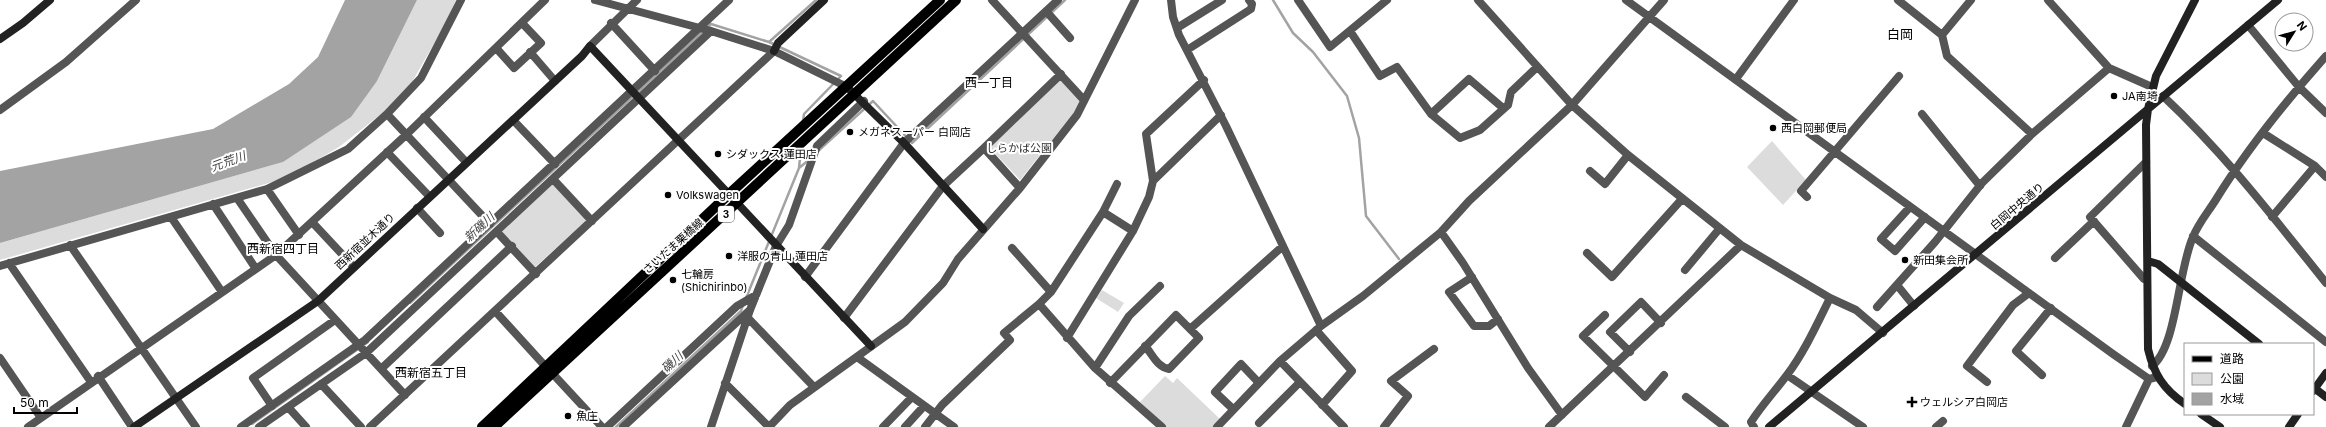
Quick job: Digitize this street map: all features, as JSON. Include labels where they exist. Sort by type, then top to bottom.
[{"type":"main road","name":"さいたま栗橋線","points":[[482,427],[737,204],[940,0]]},
{"type":"main road","name":"さいたま栗橋線","points":[[494,427],[549,370],[728,195],[956,0]]},
{"type":"street","points":[[0,39],[23,23],[50,0]]},
{"type":"street","points":[[0,266],[268,189],[348,149],[387,114],[421,78],[462,0]]},
{"type":"street","points":[[28,427],[98,376],[142,348],[276,256],[407,134],[545,0]]},
{"type":"street","points":[[595,0],[711,31],[774,51],[851,90],[864,101],[904,142],[982,230]]},
{"type":"street","points":[[637,0],[611,23],[590,46],[871,346]]},
{"type":"street","points":[[241,427],[358,345],[655,71],[729,0]]},
{"type":"street","points":[[992,0],[1083,99]]},
{"type":"street","points":[[805,277],[904,142],[1058,0]]},
{"type":"street","points":[[725,383],[769,427],[790,405],[905,322],[943,283],[958,259],[1020,188],[1077,115],[1083,99],[1135,0]]},
{"type":"street","points":[[1171,0],[1172,17],[1187,50],[1221,115],[1283,246],[1319,328],[1352,371],[1322,405]]},
{"type":"street","points":[[1177,28],[1222,0]]},
{"type":"street","points":[[1187,50],[1251,9],[1252,4],[1249,0]]},
{"type":"street","points":[[1298,0],[1330,47],[1387,0]]},
{"type":"street","points":[[1478,0],[1572,105],[1628,155],[1741,245],[1830,298],[1856,310],[1882,333]]},
{"type":"street","points":[[1626,0],[1975,255],[2153,378],[2184,403]]},
{"type":"street","points":[[1216,427],[1280,361],[1319,328],[1363,296],[1440,232],[1469,201],[1572,105],[1664,0]]},
{"type":"street","points":[[1736,80],[1794,0]]},
{"type":"street","points":[[1898,0],[1942,35],[1947,56],[2032,134]]},
{"type":"street","points":[[1942,35],[1971,0]]},
{"type":"street","points":[[2126,427],[2153,378],[2148,349],[2146,162],[2148,109],[2152,87],[2160,65],[2195,0]]},
{"type":"street","name":"白岡中央通り","points":[[1769,427],[2278,0]]},
{"type":"street","points":[[0,110],[66,62],[134,1]]},
{"type":"street","points":[[370,427],[774,51],[778,43],[821,1]]},
{"type":"street","points":[[2051,1],[2109,68],[2152,87]]},
{"type":"street","points":[[1046,11],[1070,38]]},
{"type":"street","points":[[497,48],[514,68],[541,43],[522,23]]},
{"type":"street","points":[[611,23],[655,71]]},
{"type":"street","points":[[2248,25],[2299,87],[2326,112]]},
{"type":"street","points":[[259,427],[366,353],[711,31]]},
{"type":"street","points":[[1350,31],[1380,76],[1397,67],[1431,114],[1460,138],[1480,130],[1508,104],[1511,92],[1537,67]]},
{"type":"street","name":"西新宿並木通り","points":[[133,427],[318,301],[466,162],[582,56],[590,46]]},
{"type":"street","points":[[530,52],[555,81]]},
{"type":"street","points":[[2152,366],[2157,362],[2171,330],[2180,281],[2193,236],[2235,169],[2299,87],[2326,57]]},
{"type":"street","points":[[1877,307],[1944,232],[1980,186],[2032,134],[2109,68]]},
{"type":"street","points":[[844,318],[943,186],[1061,74]]},
{"type":"street","points":[[1807,197],[1801,191],[1899,76]]},
{"type":"street","points":[[1431,114],[1469,79],[1503,108]]},
{"type":"street","points":[[1067,338],[1133,230],[1149,197],[1153,181],[1146,134],[1204,80]]},
{"type":"street","points":[[2163,96],[2198,129],[2235,169],[2326,283]]},
{"type":"street","points":[[711,427],[756,295],[776,246],[789,225],[817,146],[864,101]]},
{"type":"street","points":[[387,114],[490,224]]},
{"type":"street","points":[[1922,114],[1980,186]]},
{"type":"street","points":[[1153,181],[1221,115]]},
{"type":"street","points":[[424,117],[466,162]]},
{"type":"street","points":[[513,120],[554,164]]},
{"type":"street","points":[[2263,133],[2315,166],[2326,177]]},
{"type":"street","points":[[984,148],[1020,188]]},
{"type":"street","points":[[388,152],[430,196]]},
{"type":"street","points":[[1590,171],[1605,184],[1628,155]]},
{"type":"street","points":[[2146,162],[2090,217],[2144,279],[2147,279]]},
{"type":"street","points":[[2272,217],[2315,166]]},
{"type":"street","points":[[553,179],[592,221]]},
{"type":"street","points":[[925,427],[942,405],[1010,340],[1004,333],[1051,292],[1103,212],[1117,184]]},
{"type":"street","points":[[268,189],[299,235]]},
{"type":"street","points":[[237,198],[276,256],[405,395]]},
{"type":"street","points":[[1586,253],[1612,277],[1682,199]]},
{"type":"street","points":[[213,204],[256,269]]},
{"type":"street","points":[[1910,207],[1881,239],[1895,251],[1925,218]]},
{"type":"street","points":[[417,208],[440,233]]},
{"type":"street","points":[[1103,212],[1133,230]]},
{"type":"street","points":[[171,217],[222,292]]},
{"type":"street","points":[[2055,258],[2094,221]]},
{"type":"street","points":[[312,222],[354,267]]},
{"type":"street","points":[[1685,270],[1720,228]]},
{"type":"street","points":[[497,232],[512,246],[536,274]]},
{"type":"street","points":[[1440,232],[1472,277],[1528,368],[1562,415]]},
{"type":"street","points":[[2193,236],[2326,342]]},
{"type":"street","points":[[70,245],[196,427]]},
{"type":"street","points":[[1549,427],[1661,323],[1741,245]]},
{"type":"street","points":[[380,369],[512,246]]},
{"type":"street","points":[[1190,329],[1283,246]]},
{"type":"street","points":[[1012,248],[1051,292]]},
{"type":"street","points":[[2148,261],[2158,264],[2258,343]]},
{"type":"street","points":[[9,263],[91,382]]},
{"type":"street","points":[[1472,277],[1449,292],[1474,326],[1489,326],[1498,319]]},
{"type":"street","points":[[1897,285],[1914,306]]},
{"type":"street","points":[[1095,368],[1129,316],[1160,286]]},
{"type":"street","points":[[1987,382],[1967,366],[2013,305],[2029,293]]},
{"type":"street","points":[[607,427],[737,306],[756,295]]},
{"type":"street","points":[[1750,425],[1762,405],[1787,375],[1805,348],[1830,298]]},
{"type":"street","points":[[1630,352],[1610,332],[1641,302],[1661,323]]},
{"type":"street","points":[[1039,304],[1067,338],[1095,368],[1110,383],[1162,427]]},
{"type":"street","points":[[2042,375],[2016,351],[2051,308]]},
{"type":"street","points":[[495,312],[602,427]]},
{"type":"street","points":[[749,314],[814,387]]},
{"type":"street","points":[[621,414],[628,426],[749,314]]},
{"type":"street","points":[[1110,383],[1145,346],[1176,315],[1199,338],[1169,369],[1163,368],[1156,362],[1154,356],[1145,346]]},
{"type":"street","points":[[1605,315],[1583,336],[1645,397],[1664,375]]},
{"type":"street","points":[[272,406],[253,378],[336,320]]},
{"type":"street","points":[[1384,427],[1408,396],[1391,381],[1434,349]]},
{"type":"street","points":[[0,358],[41,418]]},
{"type":"street","points":[[857,358],[954,427]]},
{"type":"street","points":[[1280,361],[1344,427]]},
{"type":"street","points":[[1233,409],[1215,392],[1241,364],[1259,383]]},
{"type":"street","points":[[2326,373],[2314,389],[2326,397]]},
{"type":"street","points":[[1787,375],[1863,427]]},
{"type":"street","points":[[98,376],[133,427]]},
{"type":"street","points":[[1259,423],[1300,382]]},
{"type":"street","points":[[321,384],[361,427]]},
{"type":"street","points":[[883,427],[912,397]]},
{"type":"street","points":[[1686,397],[1725,427]]},
{"type":"street","points":[[905,427],[924,406]]},
{"type":"street","points":[[288,407],[306,427]]},
{"type":"street","points":[[2202,415],[2220,427]]},
{"type":"street","points":[[2289,427],[2297,415]]},
{"type":"street","points":[[1936,427],[1943,421]]},
{"type":"green space","points":[[417,0],[456,0],[444,26],[412,82],[385,111],[339,147],[286,178],[0,260],[0,243],[283,162],[377,81]]},
{"type":"green space","name":"しらかば公園","points":[[1060,79],[1080,100],[1073,114],[1020,180],[990,148]]},
{"type":"green space","points":[[1772,141],[1806,180],[1783,205],[1747,167]]},
{"type":"green space","points":[[552,182],[587,220],[534,268],[499,230]]},
{"type":"green space","points":[[1102,290],[1124,303],[1118,312],[1096,298]]},
{"type":"green space","points":[[1165,376],[1173,383],[1177,378],[1220,419],[1213,427],[1166,427],[1140,402]]},
{"type":"water","name":"元荒川","points":[[345,0],[417,0],[377,81],[351,117],[283,162],[0,243],[0,171],[213,129],[289,84],[318,57]]},
{"type":"waterway","name":"新磯川","points":[[410,303],[711,24],[769,42],[816,0]]},
{"type":"waterway","points":[[818,151],[873,101],[912,143],[1065,0]]},
{"type":"waterway","points":[[1273,0],[1293,33],[1313,52],[1347,96],[1359,138],[1366,216],[1399,259]]},
{"type":"waterway","points":[[769,42],[841,76],[804,114],[803,121]]},
{"type":"waterway","points":[[746,298],[799,168],[801,148]]},
{"type":"waterway","points":[[799,168],[810,159]]},
{"type":"waterway","name":"磯川","points":[[616,427],[741,311],[743,305]]},
{"type":"waterway","name":"新磯川","points":[[252,424],[368,342]]},
{"type":"place","name":"JA南埼","points":[[2114,96]]},
{"type":"place","name":"西白岡郵便局","points":[[1773,128]]},
{"type":"place","name":"メガネスーパー 白岡店","points":[[850,132]]},
{"type":"place","name":"シダックス 蓮田店","points":[[718,154]]},
{"type":"place","name":"Volkswagen","points":[[668,195]]},
{"type":"place","name":"洋服の青山 蓮田店","points":[[729,256]]},
{"type":"place","name":"新田集会所","points":[[1905,260]]},
{"type":"place","name":"七輪房 (Shichirinbo)","points":[[673,280]]},
{"type":"place","name":"ウェルシア白岡店","points":[[1912,402]]},
{"type":"place","name":"魚庄","points":[[568,416]]},
{"type":"district","name":"白岡","points":[[1900,34]]},
{"type":"district","name":"西一丁目","points":[[989,82]]},
{"type":"district","name":"西新宿四丁目","points":[[283,248]]},
{"type":"district","name":"西新宿五丁目","points":[[431,372]]}]
